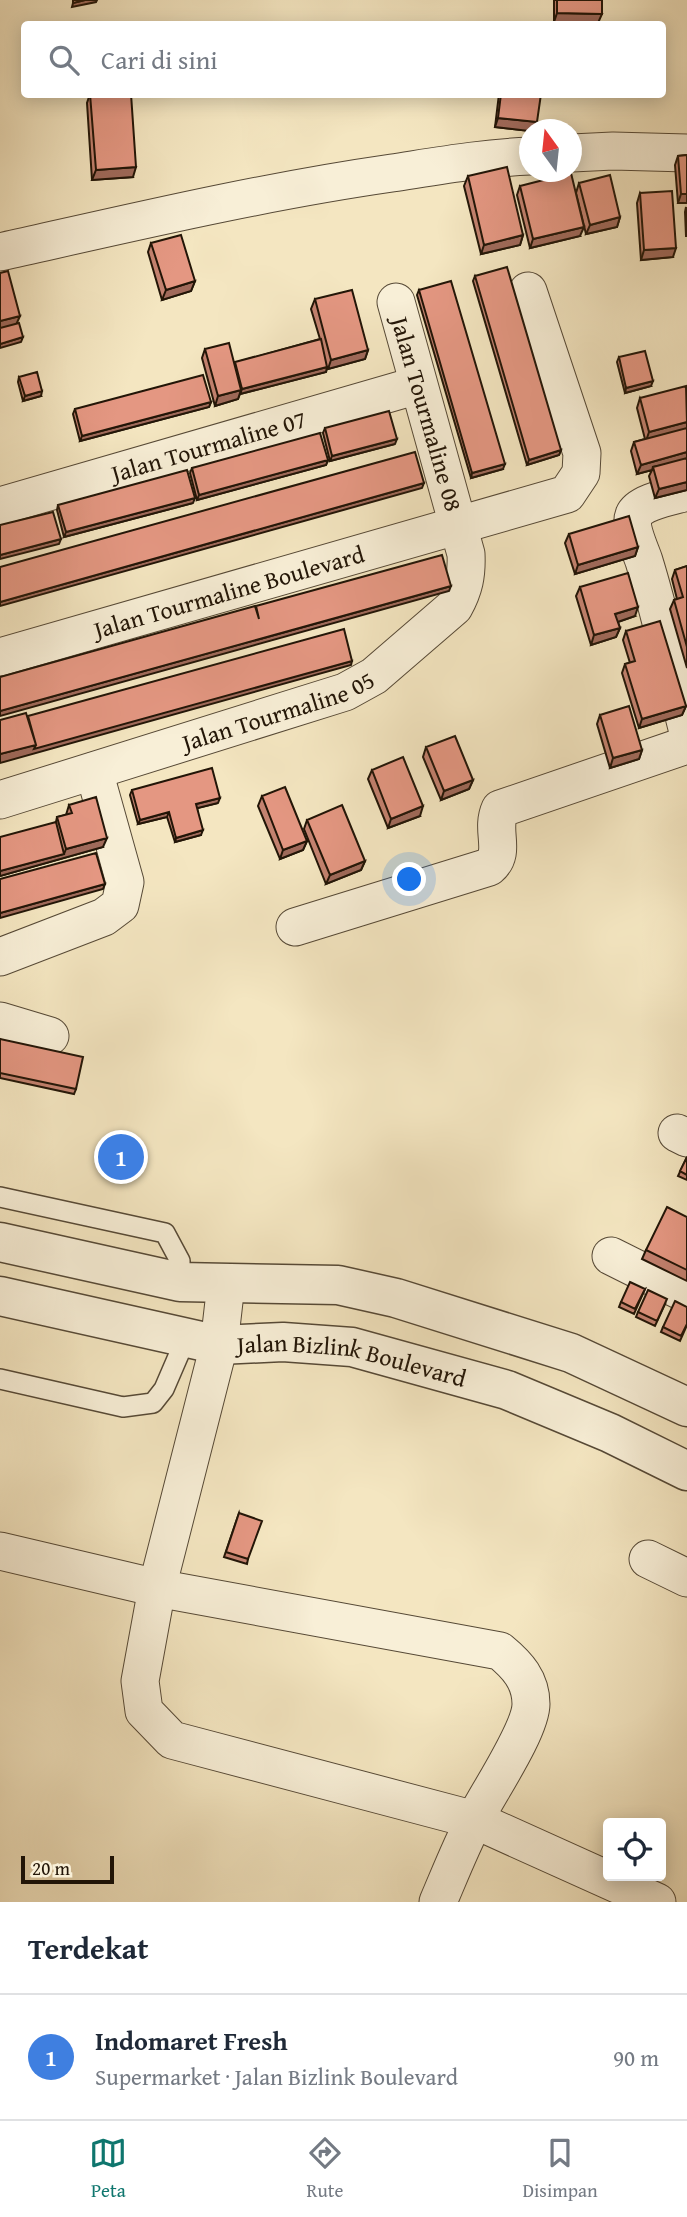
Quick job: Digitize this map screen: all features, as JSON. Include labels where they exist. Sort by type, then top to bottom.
[{"type":"street","points":[[582,153],[687,153]]},
{"type":"street","points":[[0,252],[324,183],[490,158],[519,157]]},
{"type":"street","name":"Jalan Tourmaline Boulevard","points":[[0,657],[567,494],[581,473],[582,453],[528,291]]},
{"type":"street","name":"Jalan Tourmaline 08","points":[[396,302],[458,526]]},
{"type":"street","name":"Jalan Tourmaline 07","points":[[0,506],[418,385]]},
{"type":"street","points":[[687,492],[639,508],[633,516],[633,527],[650,582],[687,728]]},
{"type":"street","name":"Jalan Tourmaline 05","points":[[0,800],[345,692],[374,676],[454,607],[462,594],[467,575],[466,554],[458,526]]},
{"type":"street","points":[[295,927],[489,867],[499,854],[495,826],[500,809],[687,745]]},
{"type":"street","points":[[0,957],[104,917],[120,905],[125,882],[94,771]]},
{"type":"street","points":[[0,1021],[50,1036]]},
{"type":"street","points":[[0,1242],[180,1282],[338,1285],[396,1298],[571,1353],[687,1407]]},
{"type":"street","points":[[611,1256],[687,1294]]},
{"type":"street","points":[[226,1284],[203,1341],[140,1681],[144,1711],[172,1740],[475,1820],[657,1902]]},
{"type":"street","name":"Jalan Bizlink Boulevard","points":[[0,1296],[203,1341],[284,1342],[352,1347],[507,1390],[610,1433],[687,1471]]},
{"type":"street","points":[[0,1551],[157,1588],[500,1651],[518,1666],[527,1682],[531,1704],[527,1724],[475,1820],[438,1902]]},
{"type":"street","points":[[648,1559],[687,1578]]},
{"type":"lane","points":[[0,1197],[165,1233],[180,1261],[180,1282]]},
{"type":"lane","points":[[0,1379],[122,1407],[153,1404],[203,1341]]},
{"type":"building","points":[[557,0],[602,0],[602,14],[557,13]]},
{"type":"building","points":[[90,98],[131,98],[136,167],[96,170]]},
{"type":"building","points":[[500,98],[540,98],[537,119],[498,118]]},
{"type":"building","points":[[687,155],[687,194],[681,194],[678,156]]},
{"type":"building","points":[[507,167],[523,235],[484,245],[468,176]]},
{"type":"building","points":[[610,175],[620,217],[590,225],[579,183]]},
{"type":"building","points":[[536,182],[573,182],[584,227],[533,239],[520,186]]},
{"type":"building","points":[[672,191],[676,248],[644,250],[640,193]]},
{"type":"building","points":[[181,235],[195,281],[166,290],[151,243]]},
{"type":"building","points":[[507,267],[561,450],[529,460],[475,276]]},
{"type":"building","points":[[8,271],[20,316],[0,321],[0,273]]},
{"type":"building","points":[[451,281],[505,464],[472,473],[419,290]]},
{"type":"building","points":[[352,290],[368,350],[331,360],[315,299]]},
{"type":"building","points":[[19,323],[23,337],[0,344],[0,328]]},
{"type":"building","points":[[321,339],[327,367],[242,389],[235,362]]},
{"type":"building","points":[[229,343],[241,390],[218,396],[205,349]]},
{"type":"building","points":[[645,351],[653,381],[626,388],[619,357]]},
{"type":"building","points":[[37,372],[42,391],[25,396],[19,377]]},
{"type":"building","points":[[203,375],[211,402],[82,436],[75,409]]},
{"type":"building","points":[[686,386],[687,422],[649,432],[640,398]]},
{"type":"building","points":[[389,411],[397,439],[332,456],[325,428]]},
{"type":"building","points":[[687,428],[687,452],[641,465],[634,442]]},
{"type":"building","points":[[320,433],[328,460],[199,495],[192,468]]},
{"type":"building","points":[[415,452],[424,483],[0,602],[0,567]]},
{"type":"building","points":[[687,458],[687,482],[659,489],[653,467]]},
{"type":"building","points":[[187,470],[195,498],[66,532],[58,505]]},
{"type":"building","points":[[53,512],[61,539],[0,555],[0,525]]},
{"type":"building","points":[[629,516],[638,547],[578,565],[569,534]]},
{"type":"building","points":[[442,555],[451,586],[0,711],[0,677],[255,606],[259,619],[256,606]]},
{"type":"building","points":[[687,566],[687,647],[674,600],[683,597],[675,570]]},
{"type":"building","points":[[628,573],[638,607],[615,614],[620,628],[594,635],[580,587]]},
{"type":"building","points":[[660,621],[686,706],[642,719],[625,664],[635,661],[626,631]]},
{"type":"building","points":[[344,629],[352,661],[34,749],[36,745],[28,716]]},
{"type":"building","points":[[629,706],[642,750],[613,758],[600,715]]},
{"type":"building","points":[[26,713],[36,745],[0,754],[0,720]]},
{"type":"building","points":[[455,736],[473,780],[444,791],[426,747]]},
{"type":"building","points":[[403,757],[423,806],[391,819],[372,770]]},
{"type":"building","points":[[212,768],[220,798],[196,804],[203,830],[176,838],[169,812],[140,820],[132,790]]},
{"type":"building","points":[[285,787],[307,841],[283,850],[262,796]]},
{"type":"building","points":[[96,797],[107,838],[66,849],[57,817],[72,813],[69,805]]},
{"type":"building","points":[[342,805],[365,861],[330,875],[307,820]]},
{"type":"building","points":[[56,822],[64,854],[0,871],[0,837]]},
{"type":"building","points":[[96,853],[105,884],[0,913],[0,879]]},
{"type":"building","points":[[0,1039],[83,1057],[76,1089],[0,1073]]},
{"type":"building","points":[[687,1157],[687,1175],[680,1171]]},
{"type":"building","points":[[667,1207],[687,1217],[687,1270],[646,1250]]},
{"type":"building","points":[[630,1282],[645,1289],[635,1309],[621,1302]]},
{"type":"building","points":[[648,1290],[667,1299],[657,1321],[638,1312]]},
{"type":"building","points":[[675,1301],[687,1307],[687,1324],[681,1336],[663,1327]]},
{"type":"building","points":[[239,1513],[262,1521],[248,1559],[226,1552]]},
{"type":"place","name":"Indomaret Fresh","points":[[121,1157]]}]
